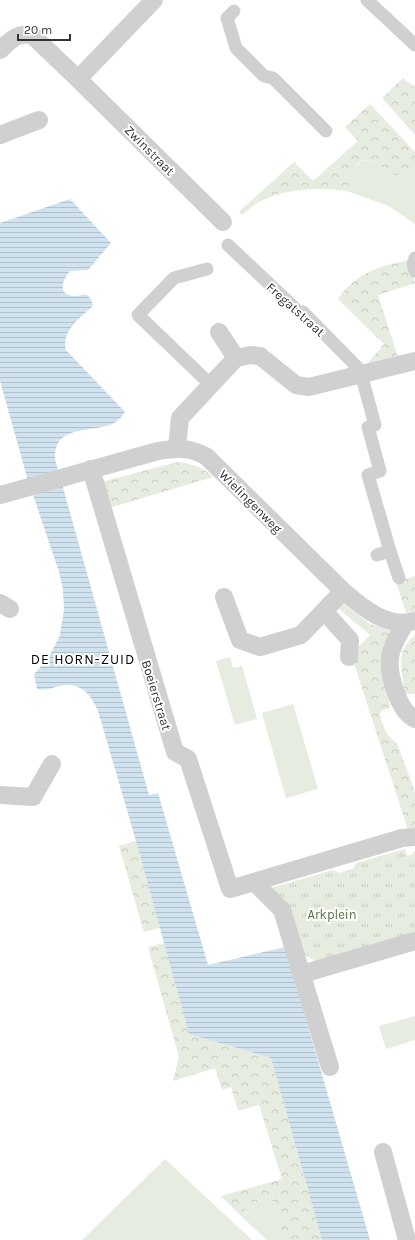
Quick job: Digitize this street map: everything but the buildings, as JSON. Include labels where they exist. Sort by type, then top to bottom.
[{"type":"street","points":[[78,79],[154,0]]},
{"type":"street","points":[[367,0],[415,45]]},
{"type":"street","points":[[234,10],[227,18],[236,48],[264,76],[272,78],[326,131]]},
{"type":"street","name":"Zwinstraat","points":[[0,50],[14,37],[26,34],[32,36],[78,79],[223,222]]},
{"type":"street","points":[[0,135],[40,120]]},
{"type":"street","name":"Fregatstraat","points":[[228,245],[300,314],[303,312],[360,370],[375,425],[368,427],[380,471],[368,475],[390,551]]},
{"type":"street","points":[[415,258],[413,264],[415,271]]},
{"type":"street","points":[[207,269],[174,278],[138,315],[210,385]]},
{"type":"street","points":[[219,332],[236,358]]},
{"type":"street","points":[[177,448],[180,418],[236,358],[250,355],[260,356],[300,387],[309,387],[415,361]]},
{"type":"street","name":"Wielingenweg","points":[[0,495],[158,451],[177,448],[194,450],[207,457],[343,591],[371,613],[391,621],[410,623]]},
{"type":"street","name":"Boeierstraat","points":[[91,470],[175,752],[188,759],[230,889],[254,882]]},
{"type":"street","points":[[377,555],[390,551],[399,578]]},
{"type":"street","points":[[224,597],[240,640],[260,647],[301,635],[343,591]]},
{"type":"street","points":[[324,611],[350,640],[349,657]]},
{"type":"street","points":[[410,623],[391,653],[390,666],[397,696],[411,717],[415,719]]},
{"type":"street","points":[[0,795],[33,797],[52,764]]},
{"type":"street","points":[[330,1067],[282,910],[254,882],[402,838],[415,837]]},
{"type":"street","points":[[302,974],[415,941]]},
{"type":"street","points":[[383,1152],[407,1240]]},
{"type":"green space","points":[[403,78],[413,86],[415,85],[415,135],[382,98]]},
{"type":"green space","points":[[370,104],[415,152],[415,167],[402,175],[396,176],[376,164],[363,160],[355,168],[347,191],[314,189],[291,191],[269,197],[259,202],[242,215],[239,212],[294,162],[313,181],[358,141],[345,127]]},
{"type":"green space","points":[[365,160],[377,164],[396,176],[402,175],[415,167],[415,224],[389,206],[347,191],[354,169],[360,162]]},
{"type":"green space","points":[[407,261],[415,283],[378,295],[399,360],[363,369],[384,344],[338,299],[359,277],[368,272],[387,265]]},
{"type":"green space","points":[[178,462],[197,466],[213,477],[109,508],[101,482]]},
{"type":"green space","points":[[415,576],[415,612],[406,613],[396,582]]},
{"type":"green space","points":[[342,603],[370,624],[391,631],[388,690],[390,708],[382,710],[380,714],[385,730],[397,743],[415,792],[415,829],[408,830],[352,657],[358,647],[370,635],[338,608]]},
{"type":"green space","points":[[415,635],[415,694],[404,694],[401,663],[402,656],[408,642]]},
{"type":"green space","points":[[230,657],[233,668],[242,666],[257,719],[235,725],[216,661]]},
{"type":"green space","points":[[293,704],[318,789],[286,798],[262,713]]},
{"type":"green space","points":[[136,841],[160,928],[144,932],[119,846]]},
{"type":"green space","name":"Arkplein","points":[[405,849],[407,856],[413,854],[415,851],[415,932],[317,962],[300,952],[285,900],[282,901],[271,888],[333,870],[339,873],[354,868],[356,863]]},
{"type":"green space","points":[[164,943],[189,1034],[271,1058],[322,1240],[284,1240],[272,1197],[246,1204],[244,1219],[221,1196],[282,1179],[259,1105],[238,1111],[231,1087],[222,1090],[215,1068],[173,1081],[179,1057],[148,947]]},
{"type":"green space","points":[[415,1016],[415,1040],[386,1049],[379,1026]]},
{"type":"green space","points":[[165,1159],[252,1240],[82,1240]]},
{"type":"green space","points":[[272,1197],[284,1240],[267,1240],[244,1219],[246,1204]]},
{"type":"water","points":[[70,199],[111,243],[88,270],[70,271],[64,281],[64,292],[74,296],[87,295],[91,299],[93,306],[77,320],[69,331],[65,343],[66,350],[125,412],[119,420],[114,423],[67,435],[61,440],[56,448],[55,459],[149,795],[158,793],[208,965],[285,947],[370,1240],[322,1240],[271,1058],[189,1034],[136,841],[98,711],[92,699],[79,687],[66,685],[40,690],[37,689],[34,674],[48,659],[60,635],[64,610],[63,590],[59,572],[27,477],[0,381],[0,223]]},
{"type":"district","name":"DE HORN-ZUID","points":[[83,659]]}]
